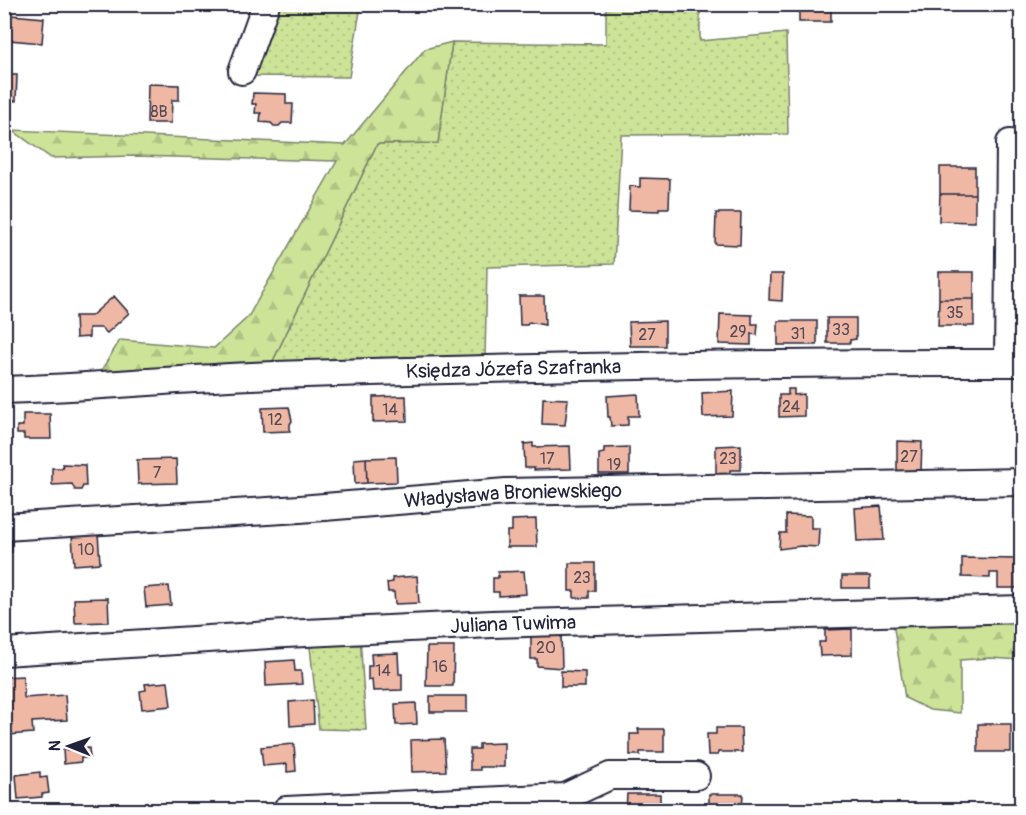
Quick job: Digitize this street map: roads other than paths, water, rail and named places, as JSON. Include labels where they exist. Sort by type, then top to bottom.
[{"type":"street","points":[[242,71],[266,4]]},
{"type":"street","points":[[1010,143],[1015,363]]},
{"type":"street","name":"Księdza Józefa Szafranka","points":[[4,390],[272,375],[618,366],[1015,363]]},
{"type":"street","name":"Władysława Broniewskiego","points":[[4,527],[300,509],[506,492],[1022,482]]},
{"type":"street","name":"Juliana Tuwima","points":[[4,652],[285,634],[492,624],[1022,609]]},
{"type":"street","points":[[285,810],[565,797],[610,776],[696,776]]}]
